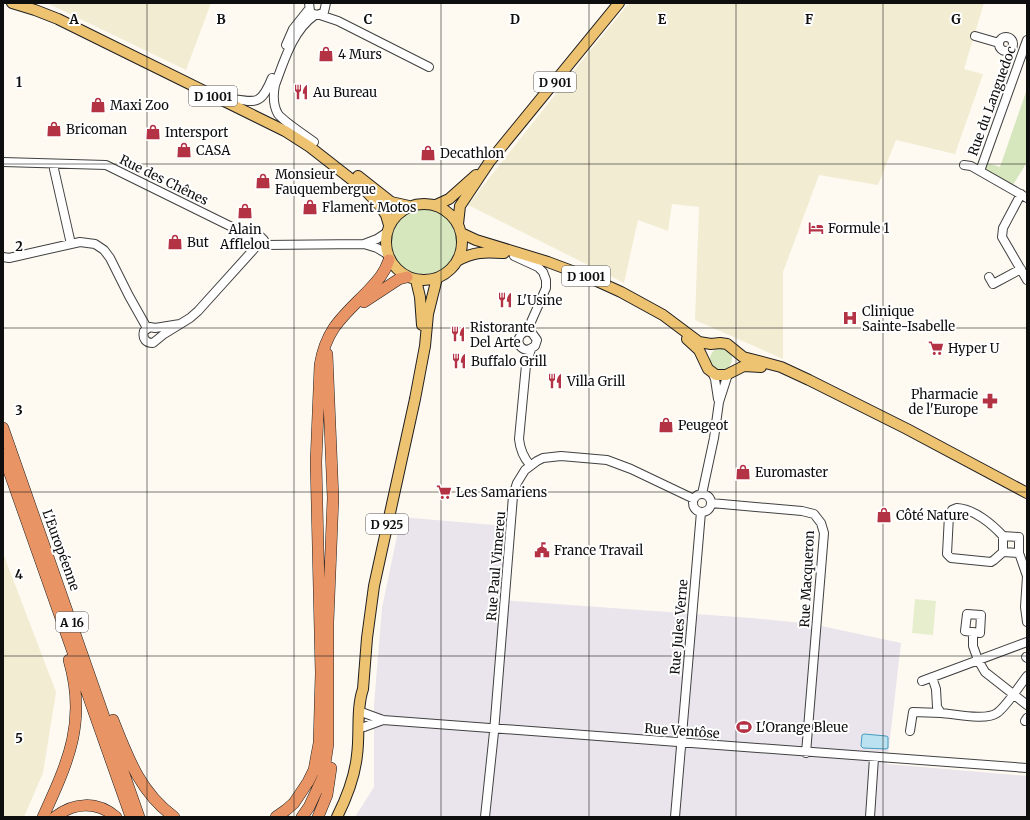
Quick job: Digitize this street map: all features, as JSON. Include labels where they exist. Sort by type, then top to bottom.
[{"type":"highway","points":[[276,817],[286,810],[300,794],[314,770],[319,743],[321,687],[316,469],[320,365],[323,348],[329,334],[340,319],[381,277],[387,268],[388,257]]},
{"type":"highway","points":[[302,817],[309,807],[323,777],[328,744],[328,622],[333,498],[327,353],[336,330],[359,306],[376,293],[399,279],[411,278]]},
{"type":"highway","name":"L'Européenne","points":[[3,428],[139,817]]},
{"type":"highway","name":"L'Européenne","points":[[3,454],[131,817]]},
{"type":"highway","points":[[27,497],[60,578],[94,673],[135,773],[151,797],[174,817]]},
{"type":"highway","points":[[27,522],[41,574],[70,665],[76,697],[76,724],[70,753],[43,817]]},
{"type":"highway","points":[[295,817],[308,801],[315,788],[319,774],[324,741],[321,687]]},
{"type":"highway","points":[[318,817],[327,795],[332,760],[333,740],[329,697]]},
{"type":"highway","points":[[55,817],[71,807],[83,805],[98,806],[107,810],[116,817]]},
{"type":"main road","name":"D 1001","points":[[12,3],[58,19],[285,131],[310,147],[365,190],[382,209],[388,229]]},
{"type":"main road","name":"D 1001","points":[[27,3],[59,16],[280,123],[314,142],[387,199],[396,204],[409,206]]},
{"type":"main road","name":"D 901","points":[[459,228],[460,206],[490,161],[619,3]]},
{"type":"main road","name":"D 901","points":[[436,205],[449,199],[490,161]]},
{"type":"main road","points":[[422,204],[436,205],[447,212],[459,228],[462,245],[457,261],[448,271],[436,278],[428,280],[411,278],[398,270],[388,257],[385,242],[388,229],[397,214],[409,206],[422,204]]},
{"type":"main road","name":"D 1001","points":[[459,228],[476,240],[570,270],[605,284],[663,314],[699,342],[715,344]]},
{"type":"main road","name":"D 1001","points":[[457,261],[478,252],[520,254]]},
{"type":"main road","name":"D 925","points":[[411,278],[420,293],[422,311],[422,360]]},
{"type":"main road","name":"D 925","points":[[343,817],[352,797],[360,769],[364,727],[363,689],[367,638],[374,586],[415,399],[425,346],[428,314],[436,278]]},
{"type":"main road","name":"D 1001","points":[[648,307],[699,350],[705,362]]},
{"type":"main road","points":[[1027,493],[907,429],[781,367],[742,357],[727,344],[723,343],[715,344],[708,350],[705,357],[705,362],[707,367],[712,372],[721,375],[744,366],[752,366],[772,369],[787,374],[824,394],[941,451],[1027,498]]},
{"type":"main road","points":[[731,372],[737,360],[735,351]]},
{"type":"main road","name":"D 925","points":[[337,817],[344,803],[355,771],[360,697],[363,689]]},
{"type":"street","points":[[314,142],[278,114],[274,101],[274,94],[275,85],[294,39],[304,23],[324,12],[326,4]]},
{"type":"street","points":[[326,4],[333,16],[338,21]]},
{"type":"street","points":[[229,98],[251,102],[258,100],[264,95],[293,29],[308,5]]},
{"type":"street","points":[[308,5],[312,13],[338,21],[429,68]]},
{"type":"street","points":[[975,36],[999,43],[999,46],[1004,51],[1008,51],[1013,47],[1025,51]]},
{"type":"street","name":"Rue du Languedoc","points":[[980,171],[1025,51],[1027,40]]},
{"type":"street","name":"Rue des Chênes","points":[[3,162],[106,165],[238,230],[254,244],[262,239],[264,245],[364,244]]},
{"type":"street","points":[[55,164],[54,169],[71,244]]},
{"type":"street","points":[[964,165],[971,166],[1024,196],[1003,228],[1002,237],[1027,280]]},
{"type":"street","points":[[364,244],[377,239],[388,229]]},
{"type":"street","points":[[3,257],[9,258],[80,242],[95,244],[104,250],[110,258],[129,296],[151,328],[159,331],[160,337]]},
{"type":"street","points":[[180,324],[151,328],[144,331],[143,336],[149,343],[153,343],[198,312],[254,244]]},
{"type":"street","points":[[364,244],[377,248],[388,257]]},
{"type":"street","points":[[508,253],[538,267],[543,272],[546,280],[546,288],[526,331],[518,338],[518,344],[527,349],[535,346],[537,340],[534,335],[526,331]]},
{"type":"street","points":[[989,277],[993,284],[1021,269]]},
{"type":"street","points":[[527,349],[520,444],[523,455],[530,465]]},
{"type":"street","points":[[712,372],[715,379],[719,402]]},
{"type":"street","points":[[702,494],[708,497],[711,503],[706,511],[701,512],[694,508],[694,499],[702,494],[714,438],[719,402],[731,372]]},
{"type":"street","name":"Rue Paul Vimereu","points":[[484,817],[494,729],[513,496],[517,483],[525,470],[530,465],[543,458],[552,456],[608,460],[624,465],[694,499]]},
{"type":"street","name":"Rue Macqueron","points":[[711,503],[802,511],[814,514],[821,523],[824,533],[806,753]]},
{"type":"street","points":[[1003,552],[1003,536],[990,522],[963,508],[952,510],[949,515],[946,554],[949,557],[991,562],[1003,552],[1019,553]]},
{"type":"street","name":"Rue Jules Verne","points":[[675,817],[680,743],[701,512]]},
{"type":"street","points":[[1003,536],[1019,537],[1019,553],[1027,576],[1025,607],[1027,622]]},
{"type":"street","points":[[973,632],[973,646],[978,660],[985,672],[1027,705]]},
{"type":"street","points":[[922,681],[1027,642]]},
{"type":"street","points":[[910,731],[913,712],[986,717],[997,713],[1014,694],[1027,676]]},
{"type":"street","points":[[932,677],[936,689],[937,707],[941,713]]},
{"type":"street","name":"Rue Ventôse","points":[[364,713],[383,720],[806,753],[1027,768]]},
{"type":"street","name":"Rue Ventôse","points":[[364,727],[383,720]]},
{"type":"street","points":[[870,817],[874,758]]},
{"type":"shaded area","points":[[47,3],[211,3],[186,70]]},
{"type":"shaded area","points":[[629,3],[984,3],[964,69],[983,74],[955,154],[896,140],[878,185],[819,175],[783,272],[783,359],[695,320],[699,207],[672,204],[668,231],[638,220],[624,283],[468,205]]},
{"type":"shaded area","points":[[401,517],[505,526],[500,600],[751,618],[812,624],[901,643],[887,764],[1027,776],[1027,817],[355,817],[374,787],[374,705],[382,608]]},
{"type":"shaded area","points":[[3,553],[56,692],[43,773],[24,817],[3,817]]},
{"type":"green space","points":[[1027,89],[1027,162],[1013,185],[985,169],[987,163],[1000,167]]},
{"type":"green space","points":[[425,209],[438,212],[449,219],[456,230],[459,243],[456,256],[449,267],[438,274],[425,277],[412,274],[401,267],[394,256],[391,243],[394,230],[401,219],[412,212]]},
{"type":"green space","points":[[721,348],[729,351],[732,359],[729,367],[721,370],[713,367],[710,359],[713,351]]},
{"type":"green space","points":[[915,599],[936,601],[933,635],[912,633]]},
{"type":"water","points":[[862,735],[888,737],[888,748],[863,748],[861,746]]},
{"type":"place","name":"4 Murs","points":[[326,54]]},
{"type":"place","name":"Au Bureau","points":[[301,92]]},
{"type":"place","name":"Maxi Zoo","points":[[98,105]]},
{"type":"place","name":"Bricoman","points":[[54,129]]},
{"type":"place","name":"Intersport","points":[[153,132]]},
{"type":"place","name":"CASA","points":[[184,150]]},
{"type":"place","name":"Decathlon","points":[[428,153]]},
{"type":"place","name":"Monsieur Fauquembergue","points":[[263,181]]},
{"type":"place","name":"Flament Motos","points":[[310,207]]},
{"type":"place","name":"Alain Afflelou","points":[[245,211]]},
{"type":"place","name":"Formule 1","points":[[816,228]]},
{"type":"place","name":"But","points":[[175,242]]},
{"type":"place","name":"L'Usine","points":[[505,300]]},
{"type":"place","name":"Clinique Sainte-Isabelle","points":[[850,318]]},
{"type":"place","name":"Ristorante Del Arte","points":[[458,334]]},
{"type":"place","name":"Hyper U","points":[[936,348]]},
{"type":"place","name":"Buffalo Grill","points":[[459,361]]},
{"type":"place","name":"Villa Grill","points":[[555,381]]},
{"type":"place","name":"Pharmacie de l'Europe","points":[[990,401]]},
{"type":"place","name":"Peugeot","points":[[666,425]]},
{"type":"place","name":"Euromaster","points":[[743,472]]},
{"type":"place","name":"Les Samariens","points":[[444,492]]},
{"type":"place","name":"Côté Nature","points":[[884,515]]},
{"type":"place","name":"France Travail","points":[[542,550]]},
{"type":"place","name":"L'Orange Bleue","points":[[744,727]]}]
